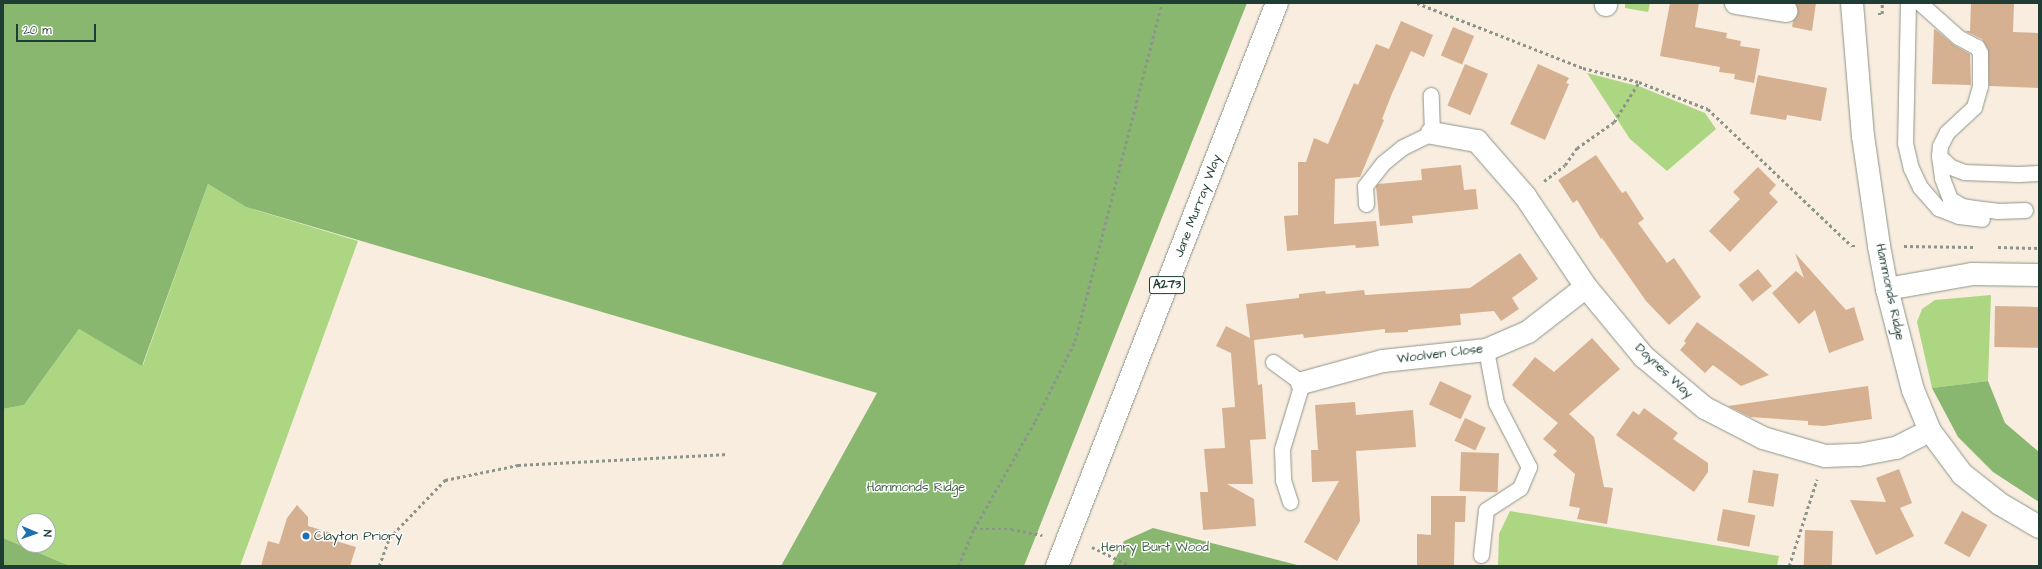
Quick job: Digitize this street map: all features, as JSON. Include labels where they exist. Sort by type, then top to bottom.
[{"type":"street","name":"Jane Murray Way","points":[[1057,566],[1277,3]]},
{"type":"street","points":[[1736,3],[1786,11]]},
{"type":"street","name":"Hammonds Ridge","points":[[1852,3],[1864,136],[1879,246],[1887,289],[1913,390],[1930,431],[1962,474],[2000,504],[2039,527]]},
{"type":"street","name":"Daynes Way","points":[[1432,133],[1477,141],[1524,196],[1586,287],[1644,357],[1705,408],[1762,438],[1825,456],[1859,455],[1896,448],[1930,431]]},
{"type":"street","points":[[1887,289],[1972,274],[2039,275]]},
{"type":"street","name":"Woolven Close","points":[[1302,383],[1383,361],[1486,350],[1528,332],[1586,287]]},
{"type":"lane","points":[[1908,3],[1905,143],[1907,156],[1915,178],[1930,200],[1938,208],[1948,213],[1973,218],[1999,220],[2032,208]]},
{"type":"lane","points":[[1920,3],[1958,37],[1977,47],[1981,58],[1980,86],[1974,107],[1942,138],[1939,156],[1945,189],[1953,202],[1962,206],[1997,211],[2032,208]]},
{"type":"lane","points":[[1366,204],[1365,186],[1383,164],[1403,147],[1432,133],[1431,95]]},
{"type":"lane","points":[[1939,156],[1951,167],[1964,172],[2039,174]]},
{"type":"lane","points":[[1481,555],[1486,510],[1520,488],[1529,467],[1496,403],[1486,350]]},
{"type":"lane","points":[[1273,362],[1302,383],[1282,449],[1283,480],[1290,502]]},
{"type":"path","points":[[958,566],[974,530],[1035,421],[1075,342],[1162,3]]},
{"type":"path","points":[[1417,3],[1584,68],[1639,82],[1708,109],[1852,246],[1975,247]]},
{"type":"path","points":[[1524,196],[1565,165],[1577,148],[1614,122],[1639,82]]},
{"type":"path","points":[[1991,247],[2039,248]]},
{"type":"path","points":[[379,566],[389,538],[445,480],[518,464],[728,454]]},
{"type":"path","points":[[1790,566],[1825,456]]},
{"type":"path","points":[[974,530],[1012,529],[1067,540],[1089,546],[1131,566]]},
{"type":"green space","points":[[3,3],[1247,3],[1024,566],[781,566],[877,393],[246,207],[208,184],[142,366],[79,329],[24,405],[3,409]]},
{"type":"green space","points":[[1625,3],[1650,3],[1648,12],[1625,8]]},
{"type":"green space","points":[[1587,73],[1641,87],[1705,113],[1716,129],[1667,171],[1630,139]]},
{"type":"green space","points":[[208,184],[246,207],[358,241],[240,566],[70,566],[39,553],[56,553],[56,513],[16,513],[16,543],[3,538],[3,409],[24,405],[79,329],[143,365]]},
{"type":"green space","points":[[1991,295],[1988,381],[1932,388],[1917,322],[1922,309],[1935,300]]},
{"type":"green space","points":[[1988,381],[2005,423],[2039,452],[2039,502],[1993,472],[1958,437],[1932,388]]},
{"type":"green space","points":[[1510,511],[1779,556],[1777,566],[1498,566],[1499,534]]},
{"type":"green space","name":"Henry Burt Wood","points":[[1153,528],[1301,566],[1112,566],[1124,541]]},
{"type":"green space","points":[[3,538],[16,543],[16,553],[39,553],[70,566],[3,566]]},
{"type":"building","points":[[1670,3],[1699,3],[1695,27],[1727,33],[1726,38],[1741,41],[1740,46],[1760,49],[1754,83],[1734,79],[1735,74],[1719,72],[1720,67],[1660,56]]},
{"type":"building","points":[[1796,3],[1816,3],[1812,31],[1792,27],[1793,21],[1798,13]]},
{"type":"building","points":[[1971,3],[2014,3],[2013,32],[2039,33],[2039,88],[1989,86],[1988,49],[1982,39],[1965,31],[1970,31]]},
{"type":"building","points":[[1401,21],[1433,35],[1424,57],[1411,51],[1391,96],[1382,119],[1384,120],[1360,177],[1335,179],[1334,224],[1376,221],[1379,246],[1356,248],[1355,245],[1287,251],[1284,216],[1298,215],[1298,162],[1306,162],[1314,138],[1328,144],[1354,83],[1358,85],[1376,44],[1389,49]]},
{"type":"building","points":[[1453,27],[1474,36],[1462,65],[1441,56]]},
{"type":"building","points":[[1934,29],[1954,45],[1970,54],[1971,85],[1932,84]]},
{"type":"building","points":[[1465,64],[1488,74],[1470,115],[1447,105]]},
{"type":"building","points":[[1538,64],[1569,78],[1566,83],[1569,84],[1545,140],[1510,124]]},
{"type":"building","points":[[1758,75],[1827,88],[1821,121],[1787,115],[1786,120],[1750,114]]},
{"type":"building","points":[[1596,155],[1622,193],[1626,191],[1644,219],[1638,223],[1667,263],[1674,258],[1701,297],[1669,325],[1646,301],[1602,238],[1601,239],[1577,200],[1573,203],[1558,180]]},
{"type":"building","points":[[1461,165],[1464,190],[1476,189],[1478,209],[1412,216],[1413,223],[1380,226],[1376,186],[1378,184],[1422,180],[1421,169]]},
{"type":"building","points":[[1758,167],[1776,185],[1769,193],[1778,202],[1730,252],[1709,231],[1740,199],[1733,192]]},
{"type":"building","points":[[1520,253],[1538,279],[1512,298],[1519,309],[1501,321],[1494,311],[1460,314],[1461,325],[1408,330],[1408,332],[1385,333],[1385,329],[1304,338],[1303,334],[1254,340],[1258,385],[1262,384],[1266,439],[1250,440],[1253,484],[1227,484],[1254,499],[1256,526],[1203,530],[1200,492],[1208,492],[1204,449],[1225,448],[1222,408],[1235,407],[1231,353],[1216,346],[1226,326],[1250,338],[1246,304],[1299,298],[1299,294],[1325,291],[1326,294],[1364,290],[1365,295],[1470,288]]},
{"type":"building","points":[[1795,253],[1846,310],[1854,307],[1864,340],[1829,353],[1815,310],[1799,324],[1772,293],[1796,271],[1804,278]]},
{"type":"building","points":[[1758,269],[1772,286],[1752,302],[1739,285]]},
{"type":"building","points":[[1995,306],[2039,307],[2038,348],[1994,347]]},
{"type":"building","points":[[1697,322],[1769,375],[1741,386],[1713,365],[1705,373],[1680,350],[1686,343],[1684,341]]},
{"type":"building","points":[[1592,338],[1620,369],[1569,414],[1594,437],[1604,487],[1613,488],[1607,524],[1577,519],[1580,508],[1569,506],[1575,474],[1553,455],[1557,451],[1543,439],[1558,423],[1512,385],[1535,357],[1554,372]]},
{"type":"building","points":[[1440,381],[1472,396],[1461,419],[1429,405]]},
{"type":"building","points":[[1868,386],[1872,419],[1824,426],[1808,425],[1808,421],[1750,417],[1728,406]]},
{"type":"building","points":[[1355,402],[1356,415],[1413,410],[1416,447],[1356,451],[1360,521],[1337,561],[1304,542],[1339,481],[1312,482],[1311,450],[1318,450],[1315,405]]},
{"type":"building","points":[[1644,408],[1678,433],[1673,439],[1708,463],[1708,472],[1694,492],[1616,435],[1633,411],[1639,415]]},
{"type":"building","points":[[1465,418],[1486,428],[1475,450],[1454,441]]},
{"type":"building","points":[[1461,452],[1499,453],[1498,492],[1460,491]]},
{"type":"building","points":[[1899,469],[1912,503],[1900,508],[1914,536],[1876,555],[1850,500],[1886,502],[1876,478]]},
{"type":"building","points":[[1753,470],[1779,474],[1774,507],[1748,503]]},
{"type":"building","points":[[1431,496],[1466,496],[1465,522],[1455,522],[1454,566],[1417,566],[1417,534],[1431,535]]},
{"type":"building","name":"Clayton Priory","points":[[297,505],[308,517],[308,526],[331,533],[329,539],[356,547],[350,566],[261,566],[268,541],[279,544],[287,518]]},
{"type":"building","points":[[1723,509],[1755,515],[1749,547],[1717,540]]},
{"type":"building","points":[[1962,511],[1987,525],[1969,557],[1944,543]]},
{"type":"building","points":[[1805,530],[1833,531],[1832,566],[1804,566]]},
{"type":"place","name":"Clayton Priory","points":[[306,536]]}]
